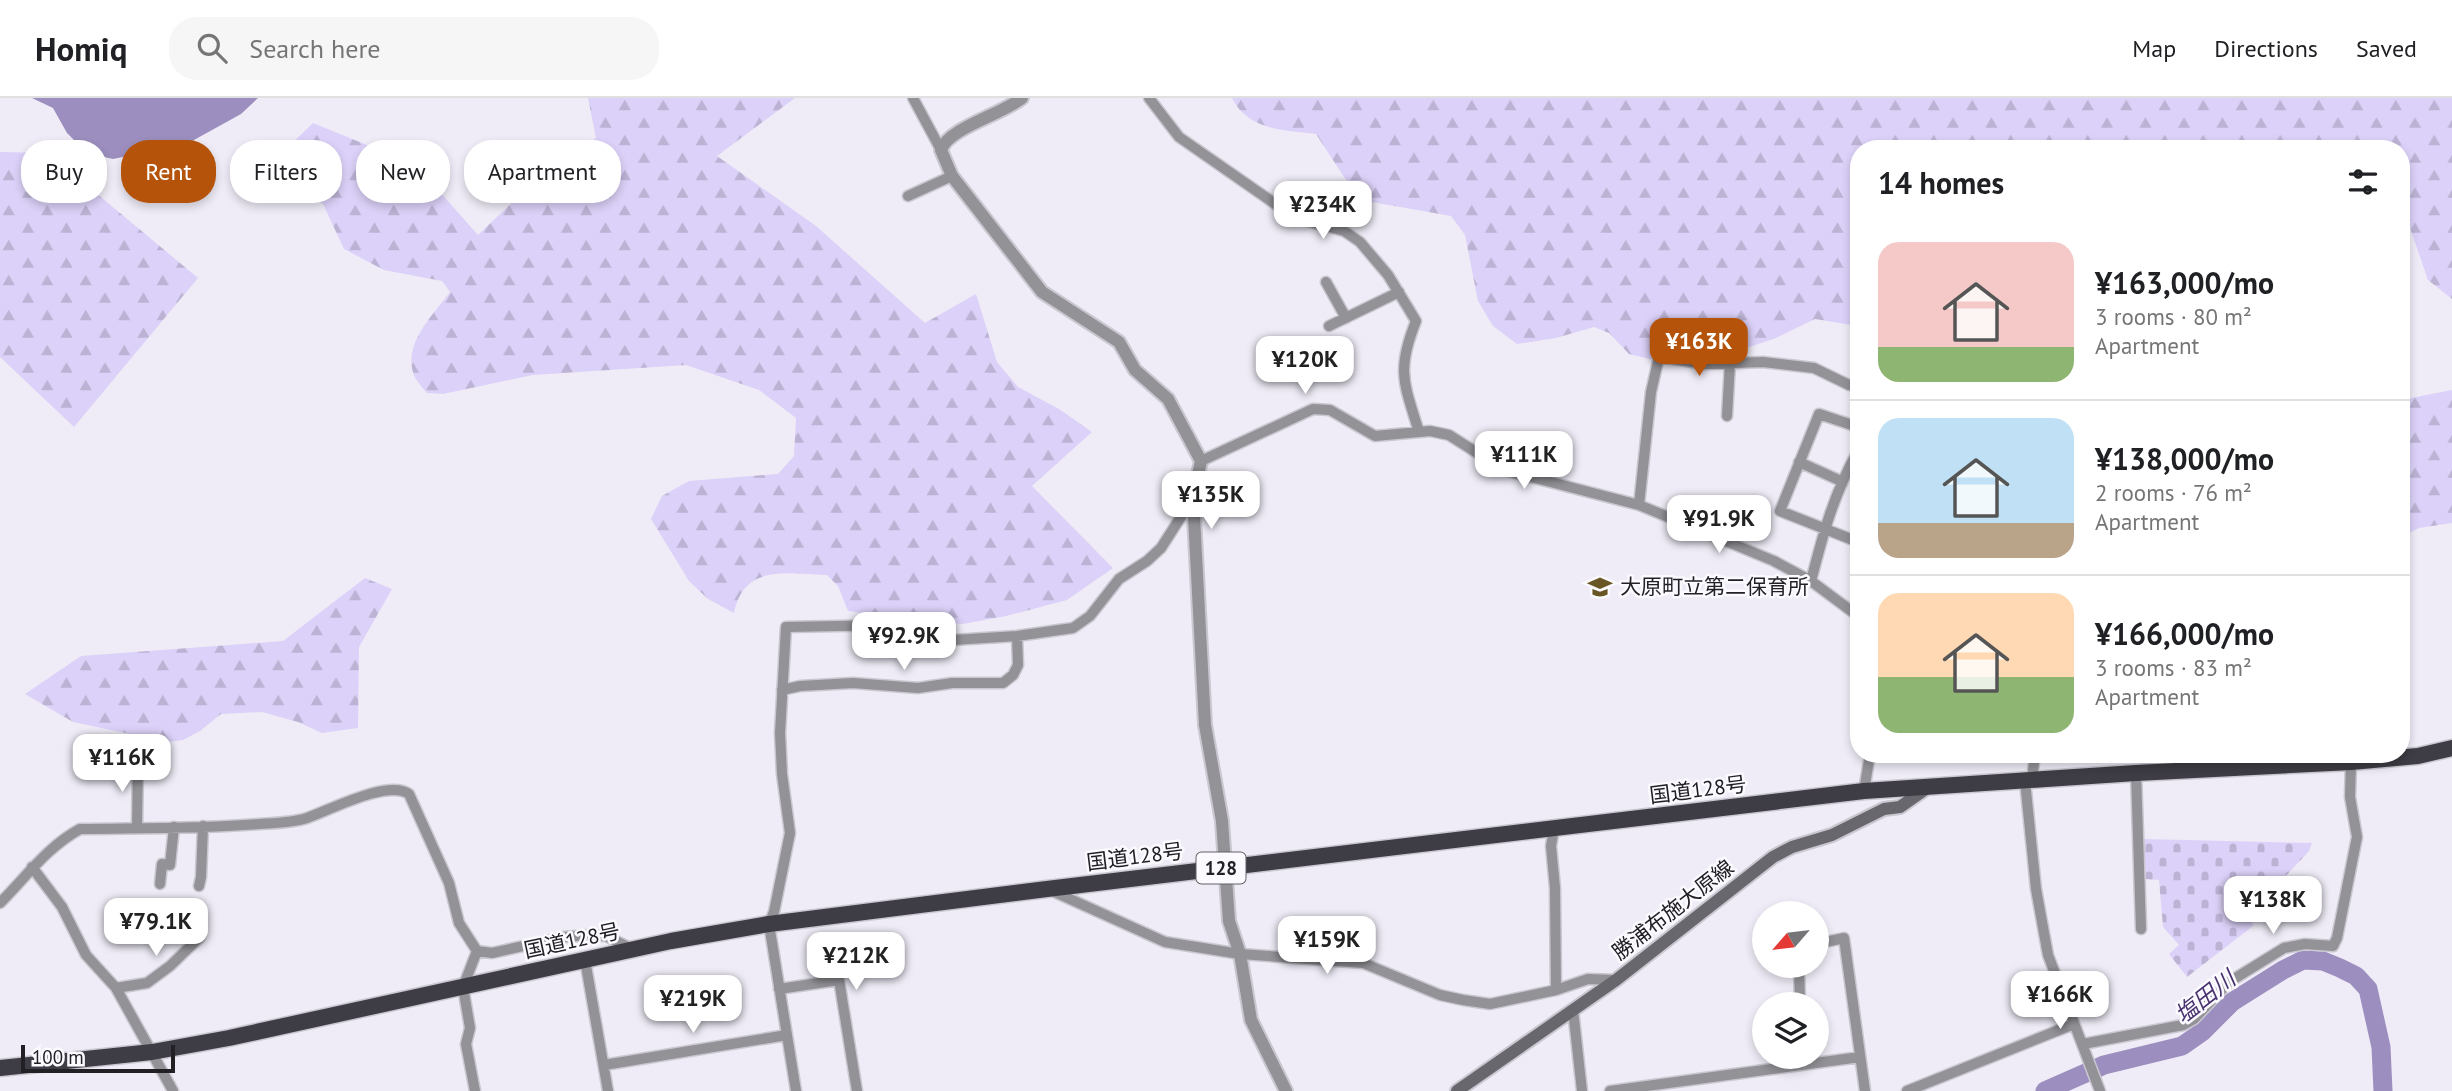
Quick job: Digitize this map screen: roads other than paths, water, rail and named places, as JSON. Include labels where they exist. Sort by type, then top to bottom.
[{"type":"highway","name":"国道128号","points":[[2410,756],[2452,748]]},
{"type":"highway","name":"国道128号","points":[[0,1068],[152,1052],[229,1038],[585,960],[769,924],[1047,888],[1864,791],[2268,763]]},
{"type":"main road","name":"勝浦布施大原線","points":[[1457,1091],[1616,980],[1773,857],[1792,847],[1832,835],[1884,809],[1900,807],[1927,788]]},
{"type":"street","points":[[913,98],[953,176],[1042,292],[1119,342],[1135,370],[1168,399],[1202,461],[1193,498],[1205,725],[1222,821],[1229,920],[1240,954],[1251,1020],[1286,1091]]},
{"type":"street","points":[[941,150],[948,138],[1011,108],[1022,98]]},
{"type":"street","points":[[1149,98],[1179,137],[1294,217],[1345,231],[1360,242],[1399,292],[1416,321],[1403,362],[1403,382],[1419,432]]},
{"type":"street","points":[[908,196],[953,176]]},
{"type":"street","points":[[1326,282],[1346,317]]},
{"type":"street","points":[[1329,326],[1399,292]]},
{"type":"street","points":[[1639,505],[1651,392],[1659,357],[1706,364],[1763,362],[1814,368],[1850,385]]},
{"type":"street","points":[[1727,416],[1730,363]]},
{"type":"street","points":[[1202,461],[1313,410],[1330,410],[1375,436],[1430,431],[1449,435],[1504,470],[1639,505],[1774,561],[1811,581],[1850,610]]},
{"type":"street","points":[[1850,424],[1819,414],[1780,511],[1850,539]]},
{"type":"street","points":[[1799,462],[1841,481]]},
{"type":"street","points":[[1811,581],[1824,528],[1841,481],[1850,465]]},
{"type":"street","points":[[796,1091],[769,924],[774,912],[790,833],[780,733],[786,627],[890,625],[889,644],[1017,636],[1073,628],[1090,616],[1119,579],[1147,562],[1161,548],[1193,498]]},
{"type":"street","points":[[782,690],[800,686],[853,683],[918,688],[952,683],[1003,683],[1013,675],[1018,665],[1017,636]]},
{"type":"street","points":[[137,828],[138,761]]},
{"type":"street","points":[[1864,791],[1869,763]]},
{"type":"street","points":[[2033,763],[2029,780],[2036,889],[2048,955],[2100,1091]]},
{"type":"street","points":[[2082,1044],[2183,1025],[2194,1019],[2229,982],[2284,948],[2305,944],[2333,946],[2337,938],[2357,837],[2350,797],[2351,763]]},
{"type":"street","points":[[2136,773],[2141,929]]},
{"type":"street","points":[[0,902],[32,867],[64,838],[80,829],[292,821],[389,790],[404,791],[409,794],[449,883],[459,923],[477,951],[492,953],[590,934],[606,936],[633,950]]},
{"type":"street","points":[[198,886],[201,877],[203,826]]},
{"type":"street","points":[[160,884],[162,864],[170,865],[174,827]]},
{"type":"street","points":[[1554,828],[1551,846],[1555,888],[1556,990]]},
{"type":"street","points":[[32,867],[62,907],[86,955],[116,988],[173,1091]]},
{"type":"street","points":[[1047,888],[1164,942],[1240,954],[1363,963],[1440,995],[1490,1004],[1556,990],[1588,979],[1616,980]]},
{"type":"street","points":[[116,988],[147,983],[170,966],[200,937]]},
{"type":"street","points":[[1829,941],[1844,938],[1865,1091]]},
{"type":"street","points":[[475,1091],[466,1044],[470,1028],[464,987],[477,951]]},
{"type":"street","points":[[585,960],[608,1091]]},
{"type":"street","points":[[779,989],[839,980],[857,1091]]},
{"type":"street","points":[[1573,1010],[1582,1091]]},
{"type":"street","points":[[1907,1091],[2074,1024]]},
{"type":"street","points":[[604,1065],[787,1035]]},
{"type":"street","points":[[1829,1059],[1860,1057]]},
{"type":"street","points":[[1610,1091],[1754,1069]]},
{"type":"waterway","name":"塩田川","points":[[2045,1091],[2104,1065],[2182,1046],[2202,1032],[2232,1002],[2303,960],[2323,961],[2340,968],[2356,976],[2368,989],[2381,1047],[2383,1091]]},
{"type":"place","name":"大原町立第二保育所","points":[[1600,587]]}]
